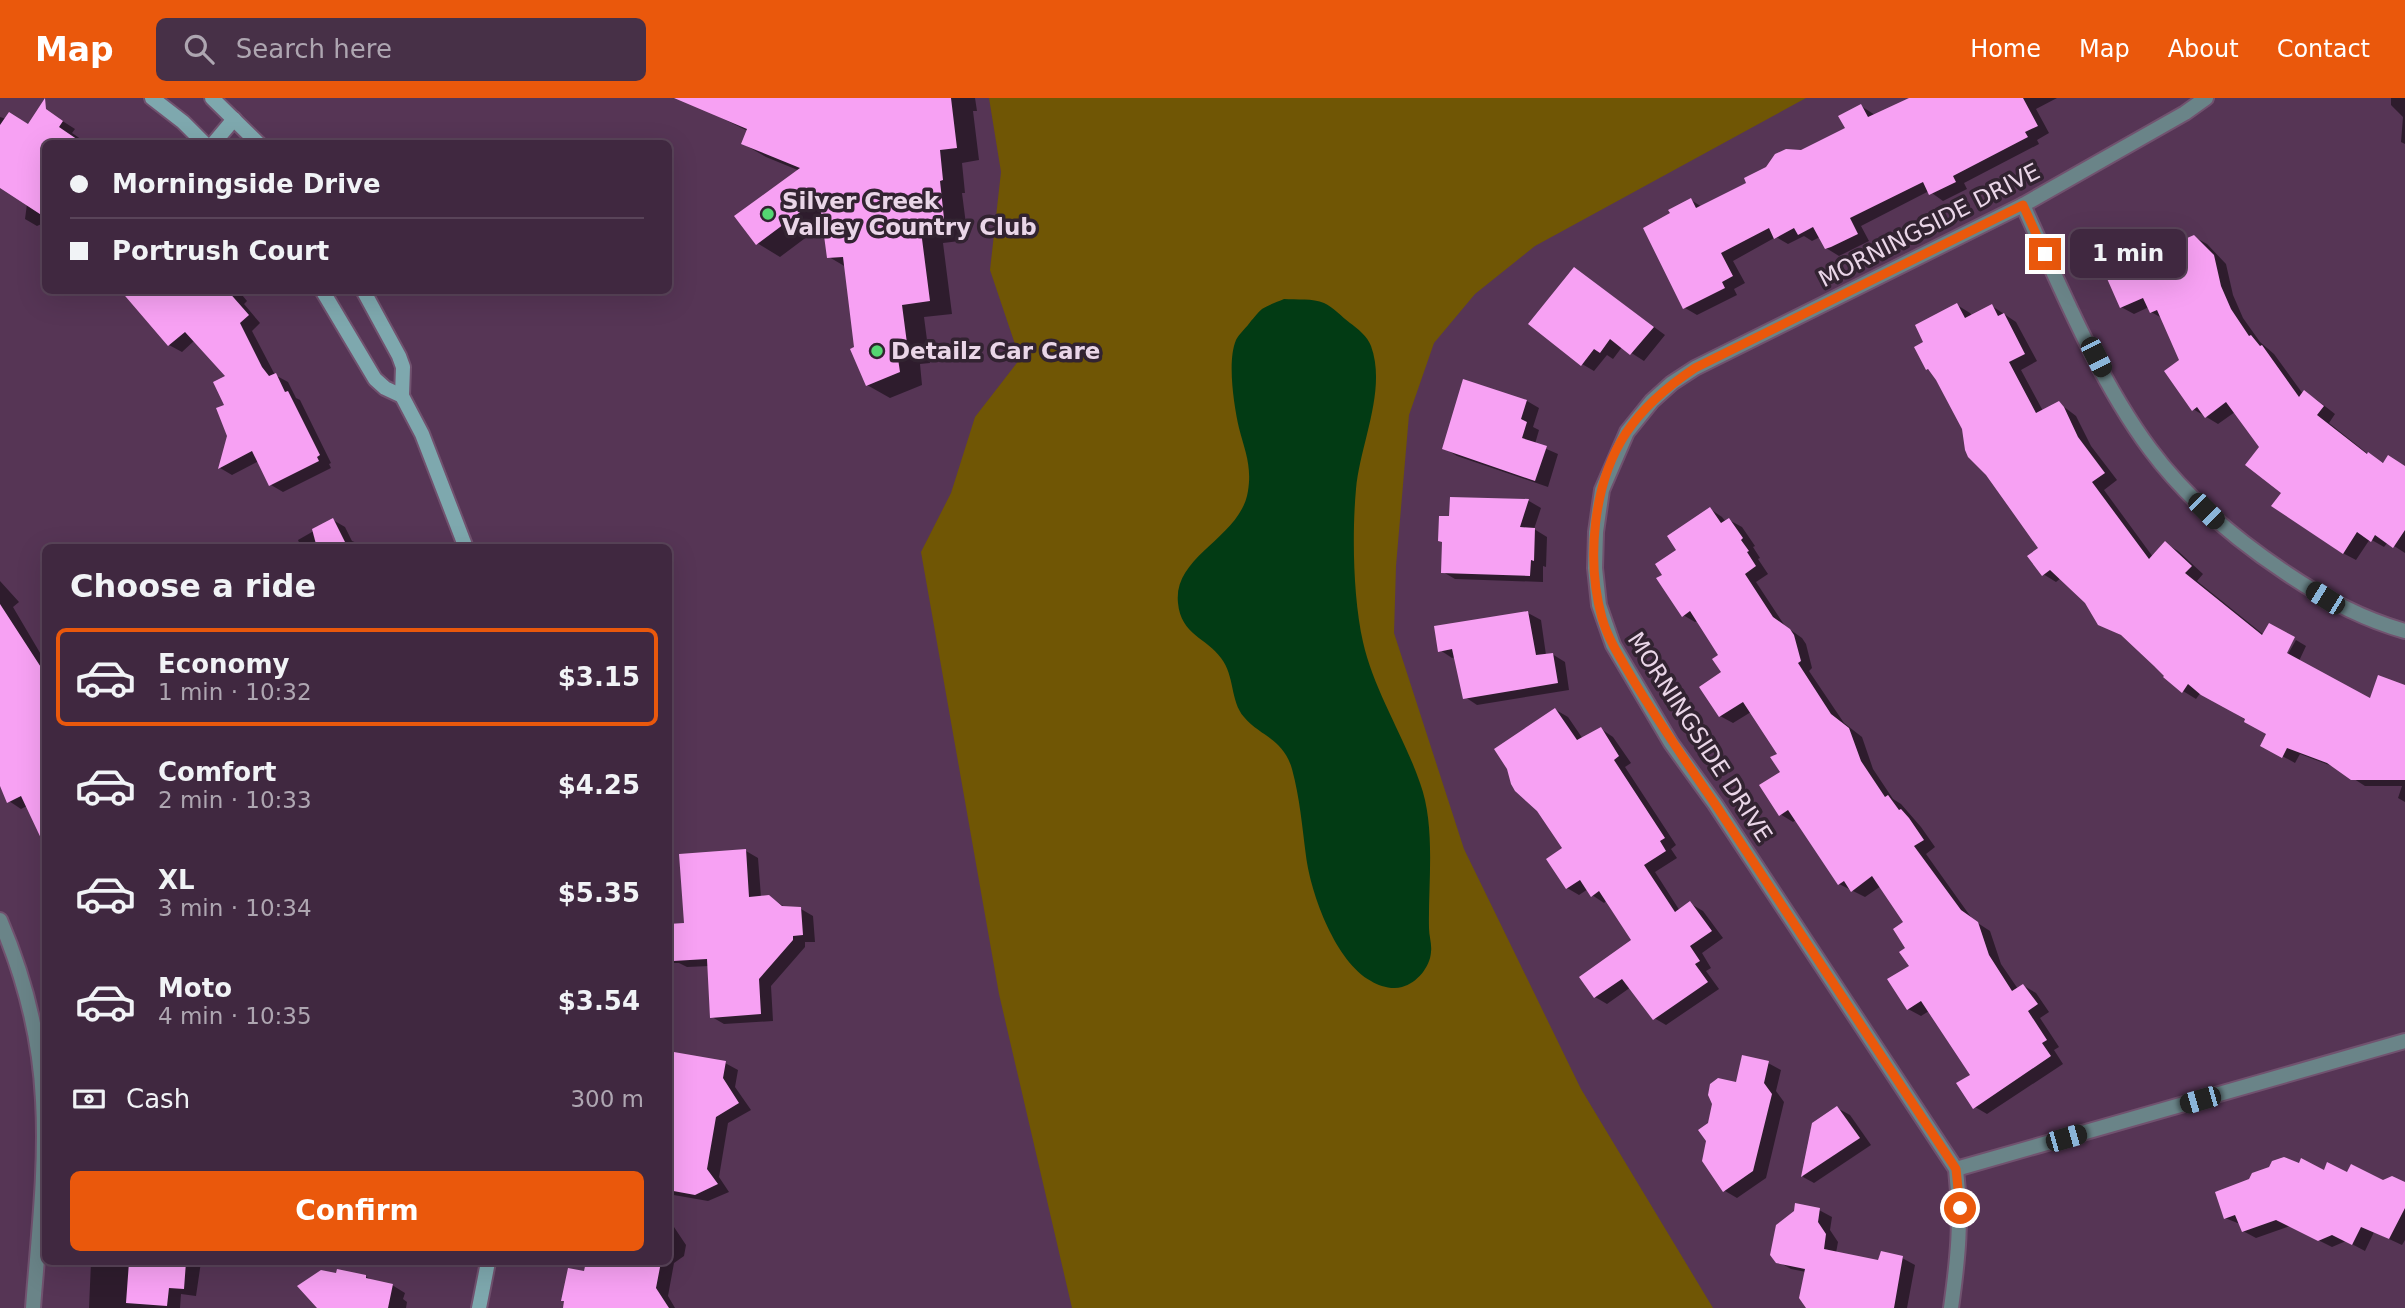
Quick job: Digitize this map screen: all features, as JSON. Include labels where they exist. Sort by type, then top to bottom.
[{"type":"street","points":[[152,98],[201,140]]},
{"type":"street","points":[[212,98],[255,140]]},
{"type":"street","name":"MORNINGSIDE DRIVE","points":[[1951,1308],[1959,1241],[1960,1208],[1956,1169],[1722,815],[1671,743],[1619,656],[1607,632],[1599,605],[1595,568],[1596,532],[1602,490],[1621,442],[1652,401],[1672,383],[1722,353],[2023,205],[2185,113],[2206,98]]},
{"type":"street","points":[[216,140],[234,119]]},
{"type":"street","points":[[2023,205],[2118,400],[2144,440],[2172,475],[2218,523],[2272,564],[2325,598],[2386,626],[2405,631]]},
{"type":"street","points":[[324,294],[375,379],[385,388],[402,396]]},
{"type":"street","points":[[365,294],[399,356],[403,367],[402,396],[422,434],[464,544]]},
{"type":"street","points":[[0,920],[24,990],[37,1050],[42,1092]]},
{"type":"street","points":[[1956,1169],[2405,1041]]},
{"type":"street","points":[[33,1308],[42,1176]]},
{"type":"street","points":[[479,1308],[487,1265]]},
{"type":"shaded area","name":"Silver Creek Valley Country Club","points":[[989,98],[1806,98],[1535,246],[1475,294],[1434,343],[1409,415],[1396,566],[1394,633],[1464,849],[1581,1089],[1713,1308],[1072,1308],[999,994],[921,552],[951,493],[975,417],[1020,359],[990,270],[1001,172]]},
{"type":"shaded area","points":[[1284,299],[1315,300],[1331,307],[1365,336],[1371,346],[1375,363],[1374,399],[1356,489],[1354,545],[1357,606],[1363,642],[1374,678],[1420,783],[1430,836],[1430,958],[1418,978],[1398,988],[1378,984],[1358,972],[1336,943],[1313,889],[1297,791],[1288,759],[1277,744],[1244,717],[1236,704],[1229,673],[1221,658],[1189,629],[1180,614],[1178,603],[1179,586],[1186,572],[1233,522],[1243,507],[1248,491],[1246,451],[1237,419],[1232,384],[1233,349],[1236,340],[1261,310]]},
{"type":"building","points":[[45,98],[46,109],[63,121],[59,127],[78,140],[42,140],[42,215],[0,188],[0,125],[9,112],[28,124]]},
{"type":"building","points":[[674,98],[951,98],[957,148],[940,150],[945,228],[921,231],[930,301],[902,305],[908,351],[897,352],[900,372],[866,386],[850,349],[854,347],[843,257],[827,258],[819,198],[756,245],[734,216],[800,168],[741,144],[747,129]]},
{"type":"building","points":[[1909,98],[2023,98],[2038,126],[2025,132],[2028,137],[1953,176],[1956,182],[1929,195],[1923,182],[1850,218],[1858,234],[1831,247],[1825,249],[1813,227],[1798,235],[1794,228],[1774,239],[1769,228],[1721,253],[1733,276],[1722,282],[1725,288],[1683,309],[1643,228],[1691,198],[1696,208],[1746,183],[1744,178],[1766,167],[1775,154],[1786,149],[1801,150],[1845,128],[1838,116],[1861,104],[1868,117]]},
{"type":"building","points":[[2194,235],[2214,255],[2221,286],[2231,309],[2249,336],[2262,345],[2299,397],[2304,390],[2324,406],[2317,415],[2367,454],[2368,452],[2383,463],[2388,455],[2405,466],[2405,530],[2393,548],[2375,535],[2371,542],[2357,532],[2343,554],[2271,506],[2281,493],[2245,465],[2259,447],[2226,402],[2205,418],[2197,407],[2192,411],[2164,371],[2179,360],[2157,310],[2150,313],[2143,298],[2120,308],[2105,274]]},
{"type":"building","points":[[1574,267],[1654,327],[1630,355],[1610,339],[1600,353],[1594,349],[1581,366],[1528,324]]},
{"type":"building","points":[[123,294],[231,294],[249,315],[240,323],[262,367],[269,376],[276,373],[285,392],[288,391],[320,455],[317,457],[319,461],[269,486],[252,451],[218,469],[227,436],[216,408],[224,405],[213,382],[225,376],[185,332],[168,346]]},
{"type":"building","points":[[1957,303],[1965,318],[1992,304],[1998,316],[2004,313],[2025,354],[2009,362],[2036,413],[2059,401],[2064,407],[2078,437],[2105,473],[2092,482],[2149,559],[2165,541],[2192,566],[2185,573],[2262,635],[2269,623],[2295,637],[2287,653],[2370,698],[2378,675],[2405,685],[2405,780],[2351,780],[2327,763],[2287,748],[2282,758],[2260,746],[2266,734],[2201,695],[2188,684],[2182,693],[2121,635],[2098,625],[2085,603],[2050,570],[2042,576],[2027,556],[2038,548],[1986,475],[1968,457],[1962,429],[1936,380],[1928,369],[1926,370],[1914,347],[1923,342],[1915,325]]},
{"type":"building","points":[[1463,379],[1527,400],[1521,419],[1527,422],[1522,438],[1547,446],[1535,481],[1442,449]]},
{"type":"building","points":[[1450,497],[1529,499],[1520,527],[1535,528],[1534,561],[1531,560],[1530,576],[1441,573],[1439,516],[1449,516]]},
{"type":"building","points":[[1710,507],[1721,523],[1729,518],[1743,538],[1741,540],[1756,566],[1745,574],[1773,617],[1794,635],[1801,661],[1798,663],[1831,714],[1849,728],[1861,761],[1885,797],[1888,795],[1899,810],[1901,809],[1924,840],[1914,846],[1961,910],[1978,922],[1989,955],[2012,991],[2023,984],[2038,1004],[2028,1011],[2047,1040],[2042,1043],[2051,1056],[1973,1109],[1956,1083],[1970,1075],[1921,1001],[1907,1010],[1887,979],[1909,966],[1899,952],[1905,948],[1893,929],[1903,922],[1872,876],[1851,892],[1844,881],[1838,885],[1788,810],[1779,816],[1759,785],[1780,772],[1770,757],[1777,754],[1743,702],[1719,717],[1699,687],[1721,672],[1712,659],[1718,655],[1690,611],[1682,617],[1656,578],[1662,575],[1655,564],[1676,550],[1667,536]]},
{"type":"building","points":[[333,518],[346,544],[316,544],[312,529]]},
{"type":"building","points":[[0,604],[42,669],[42,841],[21,796],[7,803],[0,786]]},
{"type":"building","points":[[1528,611],[1536,655],[1553,653],[1558,683],[1463,699],[1452,649],[1438,652],[1434,626]]},
{"type":"building","points":[[1555,708],[1577,740],[1601,727],[1619,756],[1614,760],[1665,838],[1660,841],[1666,851],[1644,865],[1675,912],[1690,901],[1712,931],[1690,946],[1700,961],[1695,964],[1708,982],[1653,1020],[1622,979],[1594,998],[1579,977],[1631,940],[1599,891],[1591,897],[1580,880],[1566,889],[1546,859],[1562,848],[1537,811],[1515,791],[1507,769],[1494,749]]},
{"type":"building","points":[[746,849],[749,897],[769,895],[782,906],[801,907],[803,935],[793,936],[793,940],[759,979],[761,1014],[710,1018],[707,959],[673,961],[672,924],[684,923],[679,854]]},
{"type":"building","points":[[672,1052],[726,1061],[723,1078],[739,1103],[716,1117],[707,1169],[718,1184],[695,1195],[672,1191]]},
{"type":"building","points":[[1742,1055],[1769,1061],[1764,1083],[1772,1094],[1753,1171],[1723,1192],[1702,1161],[1706,1141],[1698,1130],[1708,1123],[1712,1104],[1708,1095],[1710,1084],[1718,1078],[1736,1082]]},
{"type":"building","points":[[1837,1106],[1860,1138],[1801,1177],[1812,1123]]},
{"type":"building","points":[[2284,1157],[2299,1163],[2301,1158],[2324,1170],[2327,1162],[2347,1172],[2351,1164],[2383,1180],[2392,1176],[2405,1182],[2405,1208],[2389,1239],[2361,1227],[2352,1245],[2332,1235],[2318,1241],[2276,1220],[2242,1232],[2235,1215],[2224,1219],[2215,1192],[2249,1179],[2252,1173],[2269,1167],[2272,1161]]},
{"type":"building","points":[[1795,1203],[1820,1208],[1818,1222],[1826,1234],[1824,1249],[1878,1260],[1881,1251],[1903,1256],[1894,1308],[1806,1308],[1799,1298],[1805,1269],[1776,1263],[1770,1255],[1776,1225],[1794,1211]]},
{"type":"building","points":[[129,1265],[186,1265],[184,1289],[169,1288],[167,1306],[126,1303]]},
{"type":"building","points":[[585,1265],[660,1265],[656,1288],[669,1308],[563,1308],[564,1301],[561,1301],[568,1268],[584,1271]]},
{"type":"building","points":[[337,1269],[393,1284],[388,1308],[317,1308],[297,1286],[321,1270],[336,1273]]},
{"type":"place","name":"Silver Creek Valley Country Club","points":[[768,214]]},
{"type":"place","name":"Detailz Car Care","points":[[877,351]]},
{"type":"route","points":[[1960,1208],[1956,1169],[1715,804],[1671,743],[1613,645],[1599,605],[1595,568],[1596,532],[1602,490],[1627,432],[1652,401],[1672,383],[1695,368],[2023,205],[2045,254]]}]
